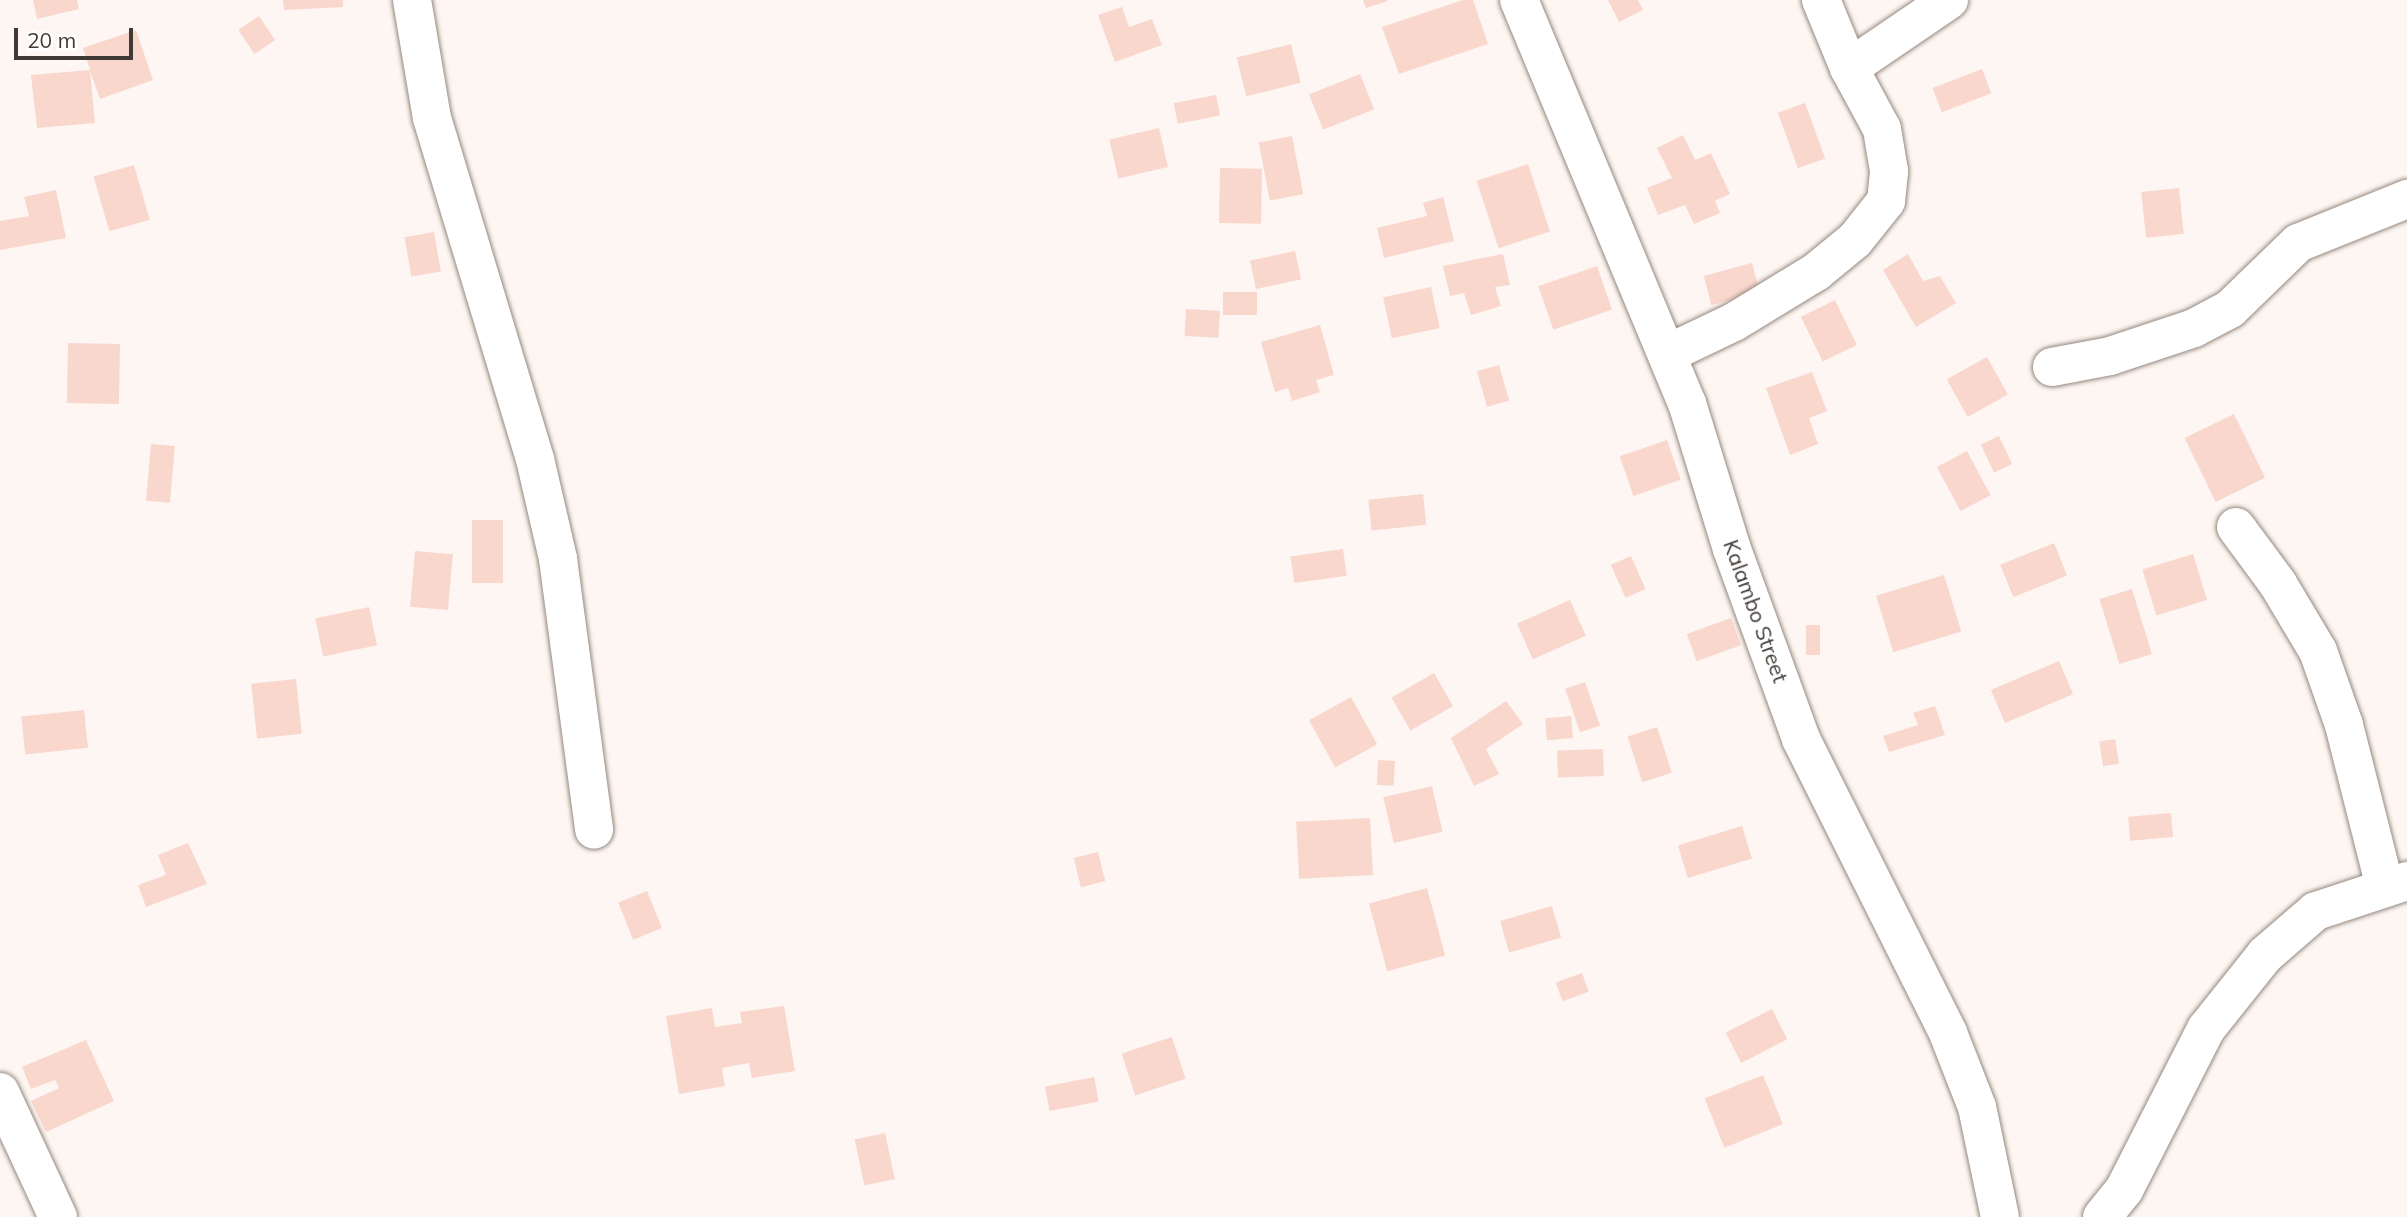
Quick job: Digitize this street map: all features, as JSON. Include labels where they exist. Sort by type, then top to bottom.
[{"type":"street","points":[[412,0],[432,118],[535,459],[558,559],[594,830]]},
{"type":"street","name":"Kalambo Street","points":[[1519,0],[1667,354],[1801,738],[1948,1033],[1972,1094],[2000,1217]]},
{"type":"street","points":[[1667,354],[1734,322],[1816,272],[1855,240],[1886,201],[1889,171],[1882,129],[1849,68],[1821,0]]},
{"type":"street","points":[[1849,68],[1949,0]]},
{"type":"street","points":[[2053,367],[2110,356],[2194,328],[2230,309],[2298,243],[2407,199]]},
{"type":"street","points":[[2102,1217],[2124,1191],[2206,1029],[2265,955],[2316,911],[2396,884],[2338,704],[2318,651],[2278,584],[2236,527]]},
{"type":"street","points":[[0,1092],[58,1217]]},
{"type":"building","points":[[33,0],[77,0],[79,9],[37,19]]},
{"type":"building","points":[[283,0],[343,0],[343,7],[284,10]]},
{"type":"building","points":[[1363,0],[1387,0],[1388,1],[1366,8]]},
{"type":"building","points":[[1463,0],[1473,0],[1488,44],[1399,74],[1382,27]]},
{"type":"building","points":[[1608,0],[1638,0],[1643,10],[1619,22]]},
{"type":"building","points":[[1122,7],[1129,27],[1152,19],[1162,45],[1115,62],[1098,15]]},
{"type":"building","points":[[259,16],[275,40],[254,54],[238,30]]},
{"type":"building","points":[[136,30],[153,80],[100,99],[90,71],[95,123],[37,128],[31,75],[90,70],[83,48]]},
{"type":"building","points":[[1291,44],[1301,83],[1246,96],[1237,58]]},
{"type":"building","points":[[1982,69],[1991,93],[1942,112],[1933,88]]},
{"type":"building","points":[[1360,74],[1374,109],[1323,130],[1309,95]]},
{"type":"building","points":[[1216,95],[1220,116],[1178,124],[1174,103]]},
{"type":"building","points":[[1805,103],[1825,158],[1798,168],[1778,113]]},
{"type":"building","points":[[1159,128],[1168,167],[1118,178],[1109,139]]},
{"type":"building","points":[[1683,135],[1695,160],[1711,153],[1730,194],[1715,201],[1720,213],[1694,224],[1685,205],[1658,215],[1647,188],[1672,178],[1657,148]]},
{"type":"building","points":[[1292,136],[1303,194],[1270,200],[1259,142]]},
{"type":"building","points":[[1528,164],[1550,232],[1499,248],[1477,181]]},
{"type":"building","points":[[134,165],[150,220],[109,231],[94,177]]},
{"type":"building","points":[[1220,168],[1262,169],[1261,224],[1219,223]]},
{"type":"building","points":[[2179,188],[2184,234],[2146,238],[2141,192]]},
{"type":"building","points":[[56,190],[66,238],[0,250],[0,221],[29,216],[24,197]]},
{"type":"building","points":[[1443,197],[1454,241],[1384,258],[1377,228],[1427,216],[1423,203]]},
{"type":"building","points":[[434,232],[441,271],[411,277],[404,237]]},
{"type":"building","points":[[1295,251],[1301,279],[1256,289],[1250,261]]},
{"type":"building","points":[[1503,254],[1510,285],[1495,287],[1501,306],[1471,315],[1464,293],[1450,296],[1443,266]]},
{"type":"building","points":[[1908,254],[1923,281],[1940,276],[1956,303],[1916,327],[1883,270]]},
{"type":"building","points":[[1752,263],[1760,292],[1711,305],[1704,276]]},
{"type":"building","points":[[1597,266],[1612,309],[1553,330],[1538,286]]},
{"type":"building","points":[[1431,287],[1440,328],[1392,338],[1383,297]]},
{"type":"building","points":[[1223,292],[1257,292],[1257,315],[1223,315]]},
{"type":"building","points":[[1835,300],[1857,345],[1823,362],[1801,317]]},
{"type":"building","points":[[1186,309],[1220,311],[1219,338],[1185,336]]},
{"type":"building","points":[[1320,325],[1334,375],[1316,380],[1320,392],[1292,401],[1288,388],[1275,392],[1261,342]]},
{"type":"building","points":[[68,343],[120,344],[119,404],[67,403]]},
{"type":"building","points":[[1987,357],[2008,395],[1968,417],[1947,379]]},
{"type":"building","points":[[1499,365],[1509,401],[1487,407],[1477,371]]},
{"type":"building","points":[[1812,372],[1827,411],[1809,418],[1818,444],[1790,455],[1766,388]]},
{"type":"building","points":[[2234,414],[2265,478],[2216,502],[2185,438]]},
{"type":"building","points":[[1999,436],[2012,464],[1994,473],[1981,444]]},
{"type":"building","points":[[1667,440],[1681,480],[1633,496],[1620,456]]},
{"type":"building","points":[[151,444],[175,446],[170,503],[146,501]]},
{"type":"building","points":[[1967,451],[1990,495],[1960,511],[1937,467]]},
{"type":"building","points":[[1423,494],[1426,525],[1372,531],[1368,500]]},
{"type":"building","points":[[472,520],[503,520],[503,583],[472,583]]},
{"type":"building","points":[[2054,543],[2067,575],[2013,597],[2000,565]]},
{"type":"building","points":[[1343,549],[1347,576],[1294,583],[1291,556]]},
{"type":"building","points":[[415,551],[453,554],[448,610],[410,607]]},
{"type":"building","points":[[2193,554],[2207,600],[2156,615],[2142,569]]},
{"type":"building","points":[[1631,556],[1646,589],[1626,598],[1611,565]]},
{"type":"building","points":[[1944,575],[1961,631],[1893,652],[1876,596]]},
{"type":"building","points":[[2132,589],[2152,654],[2119,664],[2099,599]]},
{"type":"building","points":[[1570,600],[1586,636],[1533,659],[1517,624]]},
{"type":"building","points":[[369,607],[377,645],[323,657],[315,618]]},
{"type":"building","points":[[1731,618],[1741,645],[1697,661],[1687,634]]},
{"type":"building","points":[[1806,625],[1820,625],[1820,655],[1806,655]]},
{"type":"building","points":[[2059,661],[2073,694],[2005,723],[1991,690]]},
{"type":"building","points":[[1434,673],[1453,706],[1411,730],[1392,698]]},
{"type":"building","points":[[296,679],[302,734],[257,738],[251,684]]},
{"type":"building","points":[[1585,682],[1600,725],[1580,732],[1565,689]]},
{"type":"building","points":[[1351,697],[1377,744],[1335,768],[1309,720]]},
{"type":"building","points":[[1506,701],[1523,724],[1486,749],[1499,774],[1474,786],[1451,738]]},
{"type":"building","points":[[1935,706],[1945,735],[1889,752],[1883,736],[1918,725],[1913,713]]},
{"type":"building","points":[[84,710],[88,748],[25,754],[21,717]]},
{"type":"building","points":[[1571,716],[1573,738],[1547,740],[1545,718]]},
{"type":"building","points":[[1657,727],[1672,773],[1642,782],[1628,737]]},
{"type":"building","points":[[2115,739],[2119,764],[2103,766],[2099,742]]},
{"type":"building","points":[[1603,749],[1604,776],[1558,778],[1557,751]]},
{"type":"building","points":[[1378,760],[1395,761],[1394,786],[1377,785]]},
{"type":"building","points":[[1432,786],[1443,832],[1394,843],[1383,797]]},
{"type":"building","points":[[2171,813],[2173,837],[2130,841],[2128,817]]},
{"type":"building","points":[[1370,818],[1373,875],[1299,879],[1296,822]]},
{"type":"building","points":[[1742,826],[1752,859],[1688,878],[1678,846]]},
{"type":"building","points":[[188,843],[207,884],[146,907],[138,885],[166,875],[158,855]]},
{"type":"building","points":[[1098,852],[1105,881],[1081,887],[1074,858]]},
{"type":"building","points":[[1427,888],[1445,956],[1387,971],[1369,904]]},
{"type":"building","points":[[647,891],[662,928],[633,940],[618,903]]},
{"type":"building","points":[[1552,906],[1561,938],[1509,953],[1500,921]]},
{"type":"building","points":[[1582,973],[1589,992],[1563,1001],[1556,983]]},
{"type":"building","points":[[784,1006],[795,1071],[752,1078],[749,1063],[722,1068],[725,1086],[679,1094],[666,1016],[712,1008],[715,1027],[742,1023],[740,1012]]},
{"type":"building","points":[[1772,1009],[1787,1039],[1741,1063],[1726,1033]]},
{"type":"building","points":[[1172,1037],[1186,1079],[1135,1095],[1122,1053]]},
{"type":"building","points":[[86,1040],[114,1101],[46,1132],[31,1101],[59,1088],[55,1080],[31,1089],[22,1067]]},
{"type":"building","points":[[1763,1075],[1783,1124],[1724,1148],[1705,1099]]},
{"type":"building","points":[[1094,1077],[1099,1102],[1050,1111],[1045,1087]]},
{"type":"building","points":[[885,1133],[895,1179],[864,1185],[855,1139]]}]
